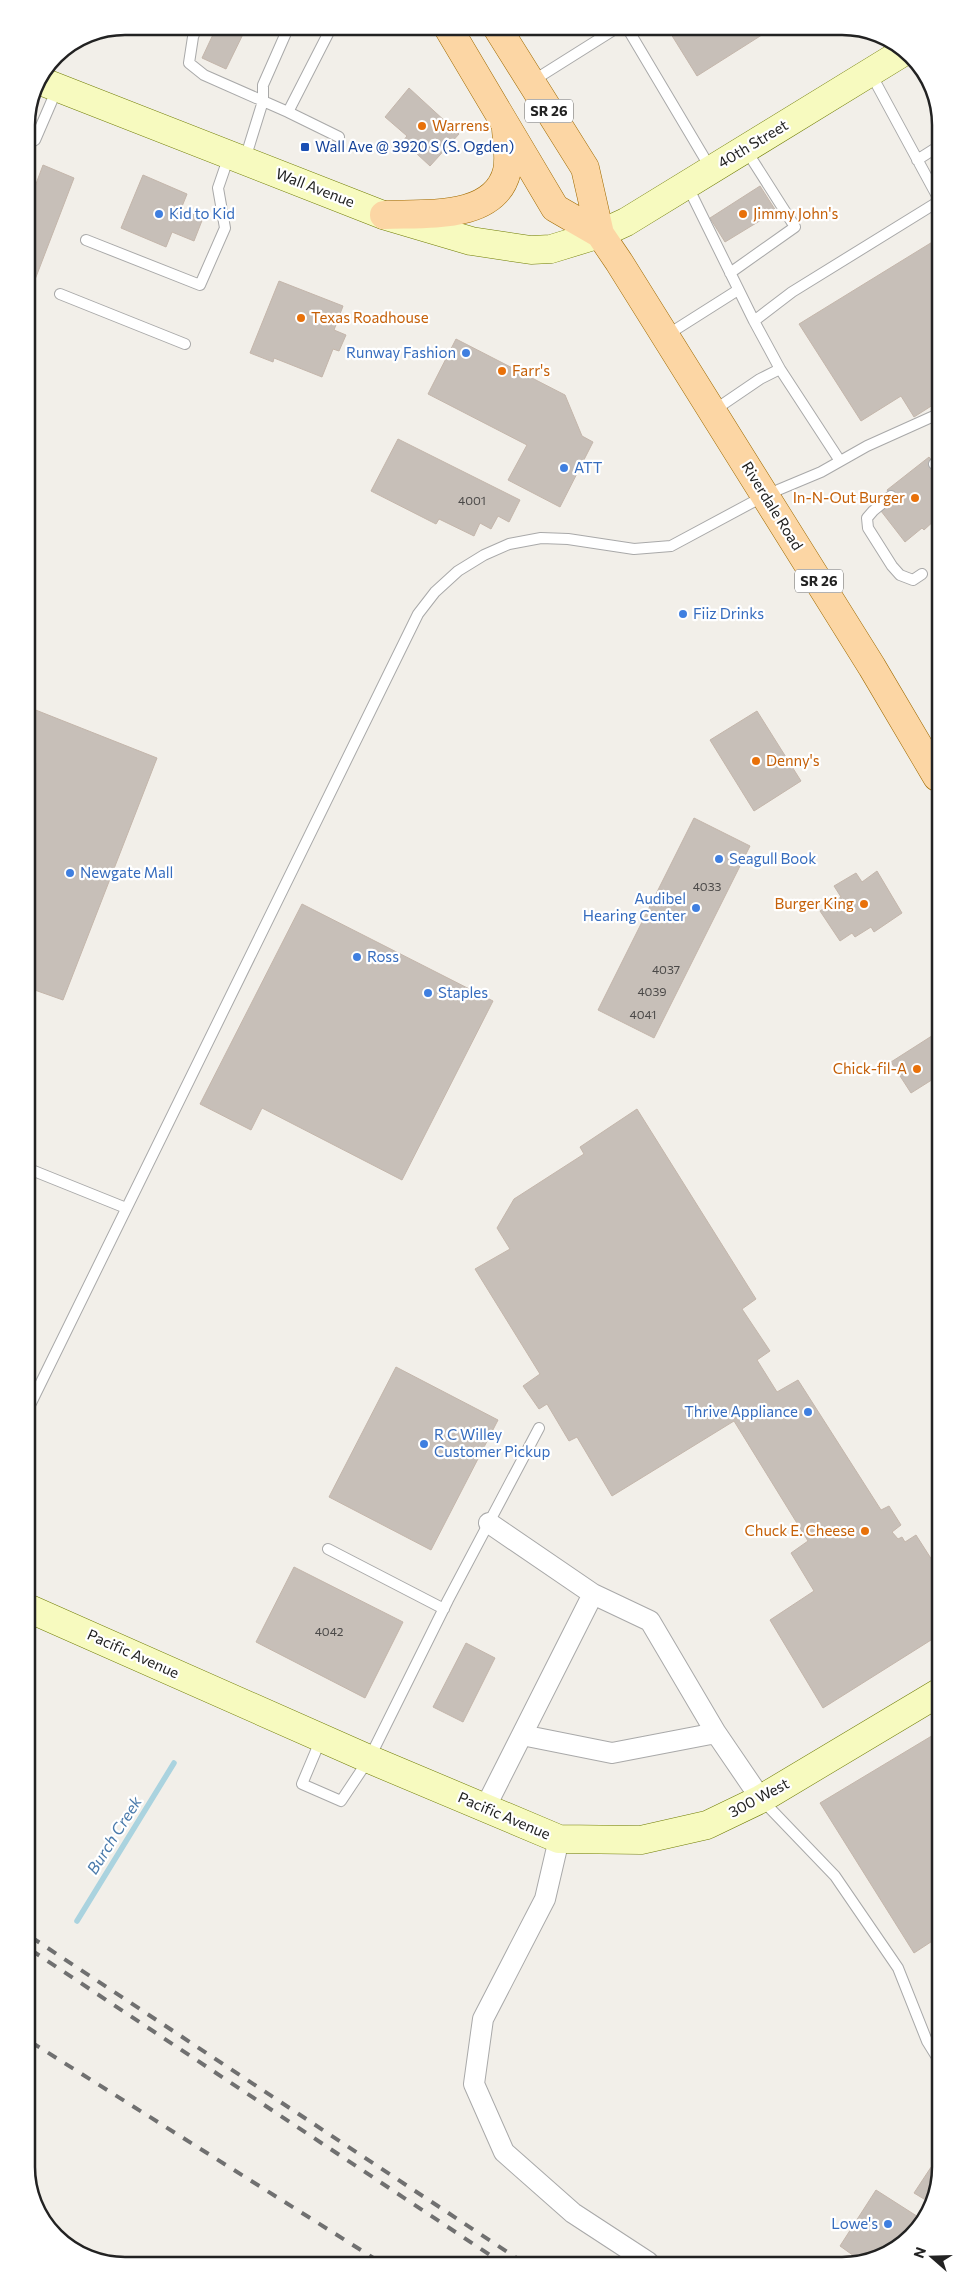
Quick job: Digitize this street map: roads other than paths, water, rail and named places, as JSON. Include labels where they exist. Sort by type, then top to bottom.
[{"type":"main road","name":"SR 26","points":[[452,35],[555,208],[600,234]]},
{"type":"main road","name":"SR 26","points":[[502,35],[585,168],[600,234]]},
{"type":"main road","points":[[384,215],[451,212],[474,207],[491,197],[498,190],[507,172],[509,162],[506,125]]},
{"type":"main road","name":"Riverdale Road","points":[[600,234],[766,495],[932,769]]},
{"type":"street","name":"40th Street","points":[[600,234],[634,217],[898,55]]},
{"type":"street","name":"Wall Avenue","points":[[48,84],[384,215],[471,241],[531,250],[570,244],[600,234]]},
{"type":"street","points":[[489,1523],[594,1594],[650,1621],[716,1733],[761,1799]]},
{"type":"street","points":[[485,1808],[594,1594]]},
{"type":"street","name":"Pacific Avenue","points":[[35,1611],[369,1759],[559,1839],[545,1899],[483,2018],[474,2084],[504,2152],[573,2213],[640,2257]]},
{"type":"street","name":"300 West","points":[[559,1839],[641,1840],[707,1825],[761,1799],[932,1697]]},
{"type":"street","points":[[522,1735],[612,1752],[716,1733]]},
{"type":"lane","points":[[194,35],[189,63],[204,74],[339,137]]},
{"type":"lane","points":[[86,240],[200,285],[225,228],[218,188],[236,158],[263,102],[263,85],[285,35]]},
{"type":"lane","points":[[288,112],[327,35]]},
{"type":"lane","points":[[531,83],[606,35]]},
{"type":"lane","points":[[631,35],[711,169]]},
{"type":"lane","points":[[870,72],[932,187]]},
{"type":"lane","points":[[35,140],[48,84]]},
{"type":"lane","points":[[730,273],[796,226],[745,149]]},
{"type":"lane","points":[[917,160],[932,151]]},
{"type":"lane","points":[[687,184],[738,290],[780,369],[840,461]]},
{"type":"lane","points":[[754,321],[792,292],[932,205]]},
{"type":"lane","points":[[666,336],[738,290]]},
{"type":"lane","points":[[60,294],[185,344]]},
{"type":"lane","points":[[713,412],[760,379],[780,369]]},
{"type":"lane","points":[[35,1395],[418,614],[435,592],[458,571],[484,554],[509,544],[541,538],[568,539],[634,549],[671,546],[766,495],[821,472],[867,446],[932,417]]},
{"type":"lane","points":[[891,496],[867,518],[868,528],[900,575],[913,580],[922,574]]},
{"type":"lane","points":[[35,1171],[126,1208]]},
{"type":"lane","points":[[322,1738],[302,1784],[341,1801],[369,1759],[444,1609],[539,1428]]},
{"type":"lane","points":[[328,1549],[444,1609]]},
{"type":"lane","points":[[761,1799],[835,1876],[893,1960],[932,2049]]},
{"type":"waterway","name":"Burch Creek","points":[[77,1921],[174,1763]]},
{"type":"railway","points":[[35,1940],[515,2257]]},
{"type":"railway","points":[[35,1953],[493,2257]]},
{"type":"railway","points":[[35,2045],[372,2257]]},
{"type":"place","name":"Warrens","points":[[422,126]]},
{"type":"place","name":"Wall Ave @ 3920 S (S. Ogden)","points":[[305,147]]},
{"type":"place","name":"Kid to Kid","points":[[159,214]]},
{"type":"place","name":"Jimmy John's","points":[[743,214]]},
{"type":"place","name":"Texas Roadhouse","points":[[301,318]]},
{"type":"place","name":"Runway Fashion","points":[[466,353]]},
{"type":"place","name":"Farr's","points":[[502,371]]},
{"type":"place","name":"ATT","points":[[564,468]]},
{"type":"place","name":"In-N-Out Burger","points":[[915,498]]},
{"type":"place","name":"Fiiz Drinks","points":[[683,614]]},
{"type":"place","name":"Denny's","points":[[756,761]]},
{"type":"place","name":"Seagull Book","points":[[719,859]]},
{"type":"place","name":"Newgate Mall","points":[[70,873]]},
{"type":"place","name":"Burger King","points":[[864,904]]},
{"type":"place","name":"Audibel Hearing Center","points":[[696,908]]},
{"type":"place","name":"Ross","points":[[357,957]]},
{"type":"place","name":"Staples","points":[[428,993]]},
{"type":"place","name":"Chick-fil-A","points":[[917,1069]]},
{"type":"place","name":"Thrive Appliance","points":[[808,1412]]},
{"type":"place","name":"R C Willey Customer Pickup","points":[[424,1444]]},
{"type":"place","name":"Chuck E. Cheese","points":[[865,1531]]},
{"type":"place","name":"Lowe's","points":[[888,2224]]}]
